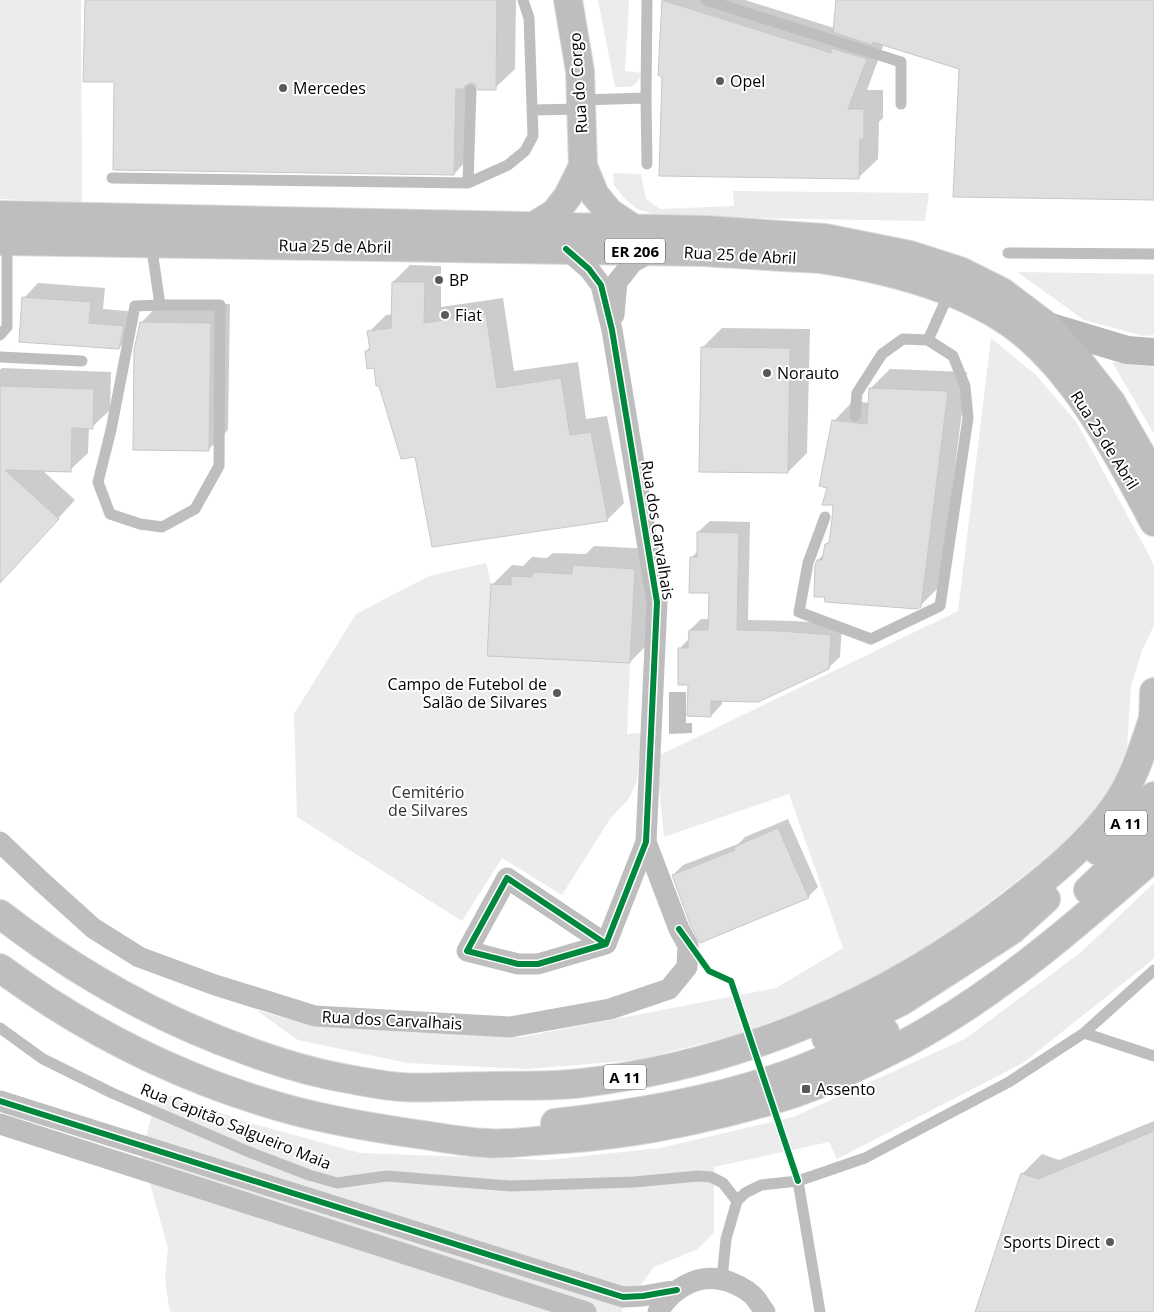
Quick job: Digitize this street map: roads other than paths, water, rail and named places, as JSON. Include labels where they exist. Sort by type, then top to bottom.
[{"type":"main road","name":"Rua do Corgo","points":[[568,0],[580,71],[583,166],[595,195],[610,213],[633,228]]},
{"type":"main road","name":"Rua do Corgo","points":[[534,226],[555,213],[568,196],[583,166]]},
{"type":"main road","name":"Rua 25 de Abril","points":[[2,232],[534,226],[633,228],[706,230],[825,238],[910,256],[960,271],[1002,292],[1047,326],[1078,360],[1111,402],[1154,477]]},
{"type":"main road","name":"Rua 25 de Abril","points":[[2,232],[151,243],[704,252],[820,259],[903,276],[950,291],[990,310],[1032,340],[1062,372],[1093,415],[1154,522]]},
{"type":"main road","name":"Rua 25 de Abril","points":[[1047,326],[1127,350],[1154,352]]},
{"type":"main road","points":[[1153,722],[1154,692]]},
{"type":"main road","name":"A 11","points":[[401,1087],[578,1084],[618,1078],[731,1052],[819,1020],[925,964],[977,931],[1030,890],[1084,843],[1117,804],[1135,769],[1153,722]]},
{"type":"main road","name":"A 11","points":[[0,914],[55,955],[110,989],[160,1015],[213,1038],[267,1058],[352,1080],[401,1087],[528,1101],[590,1099],[647,1090],[691,1080],[784,1054],[829,1036],[902,1001],[1012,930],[1154,796]]},
{"type":"main road","name":"A 11","points":[[394,1130],[528,1126],[592,1119],[696,1100],[779,1077],[839,1053],[914,1019],[1024,945],[1080,898],[1154,828]]},
{"type":"main road","points":[[0,968],[33,992],[103,1035],[146,1057],[196,1079],[293,1111],[394,1130],[488,1144],[595,1138],[703,1118],[806,1089],[906,1043],[956,1013],[1009,977],[1067,932],[1154,857]]},
{"type":"street","name":"Rua dos Carvalhais","points":[[566,250],[589,269],[601,285],[612,330],[657,602],[646,842],[606,944]]},
{"type":"street","name":"Rua dos Carvalhais","points":[[612,330],[617,282],[633,262],[653,251]]},
{"type":"street","name":"Rua dos Carvalhais","points":[[0,842],[93,928],[139,957],[215,985],[316,1016],[510,1027],[610,1009],[669,989],[687,967],[688,945],[646,842]]},
{"type":"street","points":[[507,878],[606,944],[538,964],[518,964],[467,951],[507,878]]},
{"type":"street","points":[[0,1100],[623,1297],[643,1296],[677,1290]]},
{"type":"street","points":[[0,1124],[586,1312]]},
{"type":"street","points":[[658,1312],[665,1301],[677,1290],[691,1282],[706,1279],[722,1279],[740,1286],[755,1298],[765,1312]]},
{"type":"lane","points":[[112,178],[468,183],[508,165],[525,151],[533,136],[529,18],[523,0]]},
{"type":"lane","points":[[647,0],[646,98],[648,164]]},
{"type":"lane","points":[[706,0],[901,62],[901,104]]},
{"type":"lane","points":[[468,183],[471,90]]},
{"type":"lane","points":[[533,110],[646,98]]},
{"type":"lane","points":[[0,335],[7,327],[2,232]]},
{"type":"lane","points":[[151,243],[160,305]]},
{"type":"lane","points":[[1008,253],[1154,254]]},
{"type":"lane","points":[[928,340],[950,291]]},
{"type":"lane","points":[[160,305],[220,305],[220,466],[195,509],[162,527],[140,524],[110,514],[98,482],[111,430],[135,306],[160,305]]},
{"type":"lane","points":[[825,517],[808,563],[799,612],[871,639],[940,606],[968,418],[965,386],[953,356],[928,340],[903,339],[882,354],[857,393],[855,416]]},
{"type":"lane","points":[[0,357],[82,361]]},
{"type":"lane","points":[[722,1279],[726,1239],[737,1200],[745,1193],[761,1185],[798,1180],[866,1158],[1009,1082],[1084,1033],[1154,970]]},
{"type":"lane","name":"Rua Capitão Salgueiro Maia","points":[[0,1028],[43,1059],[112,1094],[309,1175],[337,1182],[387,1176],[511,1186],[634,1182],[698,1176],[710,1177],[723,1183],[737,1200]]},
{"type":"lane","points":[[1084,1033],[1154,1056]]},
{"type":"lane","points":[[798,1180],[820,1312]]},
{"type":"place","name":"Opel","points":[[720,81]]},
{"type":"place","name":"Mercedes","points":[[283,88]]},
{"type":"place","name":"BP","points":[[439,280]]},
{"type":"place","name":"Fiat","points":[[445,315]]},
{"type":"place","name":"Norauto","points":[[767,373]]},
{"type":"place","name":"Campo de Futebol de Salão de Silvares","points":[[557,693]]},
{"type":"place","name":"Assento","points":[[806,1089]]},
{"type":"place","name":"Sports Direct","points":[[1110,1242]]},
{"type":"park label","name":"Cemitério de Silvares","points":[[428,801]]}]
